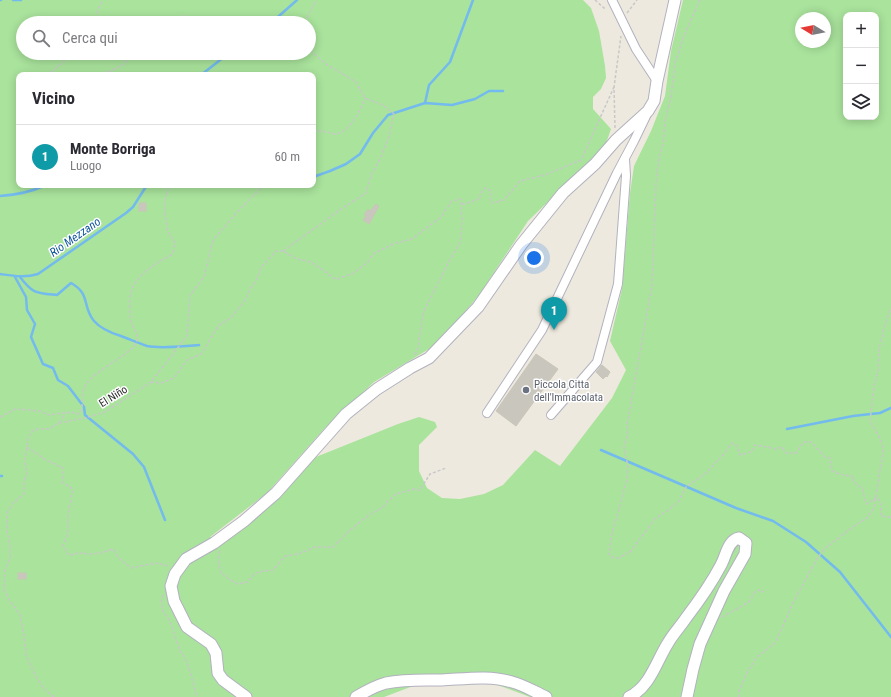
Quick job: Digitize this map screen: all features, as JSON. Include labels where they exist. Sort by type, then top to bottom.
[{"type":"main road","points":[[246,697],[223,680],[218,673],[216,653],[211,644],[187,626],[180,614],[174,601],[171,586],[175,574],[186,559],[214,543],[244,521],[276,493],[346,414],[377,389],[429,358],[478,307],[521,245],[563,193],[595,164],[616,140],[648,111],[654,101],[675,0]]},
{"type":"main road","points":[[629,697],[635,694],[648,681],[668,642],[712,582],[731,542],[739,538],[746,543],[745,554],[724,591],[700,644],[687,697]]},
{"type":"main road","points":[[356,697],[370,688],[385,683],[403,680],[482,678],[495,678],[512,682],[546,697]]},
{"type":"street","points":[[613,2],[636,48],[657,81]]},
{"type":"street","points":[[487,413],[542,330],[648,111]]},
{"type":"street","points":[[551,415],[597,362],[618,284],[626,176],[625,159]]},
{"type":"path","points":[[96,16],[97,10],[103,0]]},
{"type":"path","points":[[308,16],[316,0]]},
{"type":"path","points":[[595,0],[604,8],[611,8],[613,2]]},
{"type":"path","points":[[616,140],[614,87],[623,23],[626,15],[637,0]]},
{"type":"path","points":[[700,0],[684,36],[675,63],[671,97],[665,121],[655,193],[652,286],[627,425],[628,430],[624,448],[628,467],[625,487],[618,517],[613,528],[609,553],[611,557],[618,558],[630,552],[655,519],[678,501],[686,487],[706,473],[732,443],[737,446],[740,455],[751,452],[755,445],[766,445],[775,450],[782,447],[786,453],[796,453],[804,442],[811,442],[825,456],[830,458],[832,471],[854,477],[854,480],[862,489],[867,504],[877,497]]},
{"type":"path","points":[[316,55],[326,64],[356,82],[365,98],[364,104],[349,127],[337,134],[316,130]]},
{"type":"path","points":[[50,72],[66,60]]},
{"type":"path","points":[[107,72],[112,71],[129,60]]},
{"type":"path","points":[[462,204],[480,199],[480,194],[485,188],[491,191],[490,199],[492,203],[504,200],[520,181],[545,175],[581,160],[614,87]]},
{"type":"path","points":[[283,251],[366,193],[371,175],[380,159],[389,136],[394,114],[383,105],[365,98]]},
{"type":"path","points":[[0,417],[16,409],[40,411],[49,415],[70,412],[78,414],[82,410],[82,399],[86,385],[104,368],[129,351],[136,344],[138,337],[131,322],[128,301],[134,286],[142,274],[172,254],[175,242],[168,231],[165,214],[165,201],[168,188]]},
{"type":"path","points":[[151,382],[187,336],[190,295],[204,277],[213,240],[239,210],[261,188]]},
{"type":"path","points":[[151,382],[160,383],[174,378],[187,360],[201,354],[219,326],[231,318],[245,300],[256,281],[262,266],[276,251],[283,251],[297,259],[311,262],[333,278],[337,279],[352,274],[367,263],[373,254],[393,244],[412,240],[441,217],[452,201],[461,199],[460,243],[448,263],[423,313],[418,348],[410,368]]},
{"type":"path","points":[[739,697],[739,692],[748,671],[757,657],[775,643],[793,603],[823,550],[867,518],[874,508],[877,497],[883,451],[882,442],[870,421],[874,386],[878,372],[879,349],[885,324],[891,308]]},
{"type":"path","name":"El Niño","points":[[26,446],[32,431],[38,428],[49,429],[59,423],[105,412],[151,382]]},
{"type":"path","points":[[59,423],[65,413]]},
{"type":"path","points":[[26,446],[46,460],[63,468],[62,482],[73,489],[68,516],[68,532],[63,545],[69,556],[77,552],[90,554],[101,553],[113,549],[120,559],[131,568],[155,563],[176,567],[180,566]]},
{"type":"path","points":[[26,446],[25,462],[27,473],[24,483],[24,494],[12,504],[8,513],[7,532],[10,544],[10,557],[5,570],[4,590],[9,600],[20,614],[26,655],[35,675],[44,689],[54,697]]},
{"type":"path","points":[[217,548],[220,551],[218,559],[221,573],[238,584],[248,582],[252,575],[257,572],[273,570],[285,556],[298,554],[315,547],[333,547],[350,530],[369,515],[383,507],[396,494],[414,489],[420,490],[430,474],[446,468]]},
{"type":"path","points":[[877,497],[881,504],[881,516],[891,517]]},
{"type":"path","points":[[724,616],[749,602],[755,592],[759,590],[764,592]]},
{"type":"path","points":[[163,594],[161,603],[163,611],[170,622],[180,651],[187,663],[197,697]]},
{"type":"green space","points":[[0,0],[583,0],[591,8],[599,31],[606,78],[601,89],[593,97],[593,109],[611,129],[606,143],[587,164],[528,221],[479,295],[439,343],[374,382],[325,428],[267,493],[210,537],[223,542],[285,490],[316,457],[419,417],[435,422],[437,427],[419,445],[419,471],[427,488],[442,498],[460,499],[484,494],[503,485],[535,450],[560,466],[612,398],[626,370],[610,341],[622,289],[630,193],[634,166],[651,131],[665,96],[671,51],[683,0],[891,0],[891,697],[530,697],[495,684],[413,686],[384,697],[0,697]]},
{"type":"building","points":[[139,203],[146,203],[146,211],[139,211]]},
{"type":"building","points":[[376,204],[379,206],[369,224],[363,220],[366,216],[364,215],[368,209],[370,211]]},
{"type":"building","name":"Piccola Citta dell'Immacolata","points":[[536,354],[558,369],[516,426],[496,411]]},
{"type":"building","points":[[602,365],[610,372],[607,377],[606,376],[603,379],[596,372]]},
{"type":"building","points":[[18,573],[26,573],[26,579],[18,579]]},
{"type":"waterway","points":[[13,0],[21,0]]},
{"type":"waterway","points":[[279,16],[297,0]]},
{"type":"waterway","points":[[425,103],[429,85],[450,62],[473,0]]},
{"type":"waterway","points":[[205,72],[220,60]]},
{"type":"waterway","name":"Rio Mezzano","points":[[316,176],[346,164],[360,154],[373,133],[388,115],[425,103],[452,105],[475,99],[489,91],[503,91]]},
{"type":"waterway","points":[[0,196],[23,193],[39,188]]},
{"type":"waterway","name":"Rio Mezzano","points":[[0,274],[15,276],[38,274],[126,213],[133,207],[145,188]]},
{"type":"waterway","points":[[15,277],[26,297],[27,310],[35,324],[31,337],[43,364],[53,368],[58,380],[68,386],[84,407],[85,415],[133,454],[144,467],[165,520]]},
{"type":"waterway","points":[[20,277],[32,290],[44,294],[57,295],[71,283],[77,287],[84,296],[88,311],[94,321],[114,334],[153,347],[199,345]]},
{"type":"waterway","points":[[787,429],[853,416],[880,413],[891,408]]},
{"type":"waterway","points":[[601,450],[736,508],[773,521],[806,542],[840,572],[891,637]]},
{"type":"place","name":"Monte Borriga","points":[[554,330]]},
{"type":"place","name":"Piccola Citta dell'Immacolata","points":[[526,390]]}]
